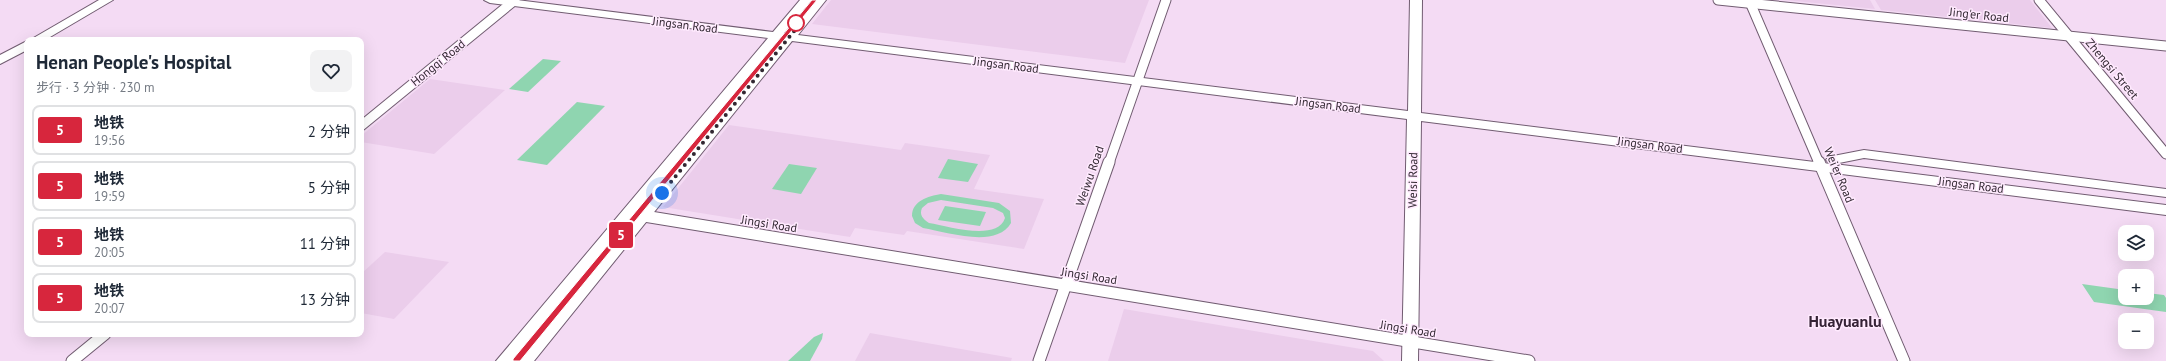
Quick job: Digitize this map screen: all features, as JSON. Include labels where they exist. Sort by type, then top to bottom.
[{"type":"main road","points":[[41,37],[107,0]]},
{"type":"main road","name":"Jingsan Road","points":[[490,0],[513,1],[786,33],[1819,162],[2166,210]]},
{"type":"main road","name":"Jingsan Road","points":[[553,0],[786,33]]},
{"type":"main road","points":[[525,361],[644,216],[786,33],[806,0]]},
{"type":"main road","points":[[504,361],[786,33],[820,0]]},
{"type":"main road","name":"Weisi Road","points":[[1410,361],[1416,0]]},
{"type":"main road","points":[[0,60],[24,47]]},
{"type":"main road","points":[[1834,164],[1864,154],[2166,193]]},
{"type":"main road","points":[[1834,164],[1886,182],[2166,217]]},
{"type":"main road","name":"Jingsan Road","points":[[1834,164],[2166,203]]},
{"type":"street","name":"Weiwu Road","points":[[1039,361],[1166,0]]},
{"type":"street","name":"Jing'er Road","points":[[1718,0],[1750,2],[2166,46]]},
{"type":"street","name":"Zhengsi Street","points":[[2039,0],[2166,154]]},
{"type":"street","name":"Hongqi Road","points":[[364,124],[513,1]]},
{"type":"street","name":"Wei'er Road","points":[[1750,2],[1904,361]]},
{"type":"street","name":"Jingsi Road","points":[[644,216],[1529,361]]},
{"type":"street","points":[[72,361],[101,337]]},
{"type":"shaded area","points":[[831,0],[1149,0],[1125,63],[812,24]]},
{"type":"shaded area","points":[[1785,0],[1870,0],[1875,9]]},
{"type":"shaded area","points":[[1875,0],[2030,0],[2052,28],[1881,10]]},
{"type":"shaded area","points":[[430,79],[505,90],[434,154],[364,142],[364,134]]},
{"type":"shaded area","points":[[729,125],[901,150],[905,143],[990,155],[974,189],[1044,199],[1024,249],[907,231],[904,235],[855,228],[850,237],[663,207]]},
{"type":"shaded area","points":[[385,252],[449,262],[394,319],[364,314],[364,271]]},
{"type":"shaded area","points":[[1124,309],[1373,351],[1384,361],[1108,361]]},
{"type":"shaded area","points":[[870,333],[1012,358],[1011,361],[855,361]]},
{"type":"green space","points":[[543,59],[561,61],[528,92],[509,89]]},
{"type":"green space","points":[[577,102],[605,106],[547,165],[517,160]]},
{"type":"green space","points":[[948,159],[978,164],[968,182],[938,178]]},
{"type":"green space","points":[[789,164],[817,168],[801,194],[772,189]]},
{"type":"green space","points":[[941,194],[999,203],[1010,211],[1011,223],[1004,231],[983,237],[970,237],[923,228],[915,223],[912,216],[913,211],[922,200]],"holes":[[[941,200],[993,208],[1003,213],[1005,218],[1000,225],[992,229],[982,231],[971,231],[929,223],[921,215],[922,208],[928,203]]]},
{"type":"green space","points":[[945,206],[986,212],[980,226],[938,220]]},
{"type":"green space","points":[[2082,284],[2118,289],[2118,305],[2154,305],[2154,294],[2164,295],[2166,298],[2166,312],[2094,302]]},
{"type":"green space","points":[[823,333],[822,339],[810,361],[788,361],[814,337]]},
{"type":"metro line","name":"5","points":[[516,361],[814,0]]},
{"type":"district","name":"Huayuanlu","points":[[1845,321]]},
{"type":"route","points":[[662,193],[795,30],[796,23]]}]
